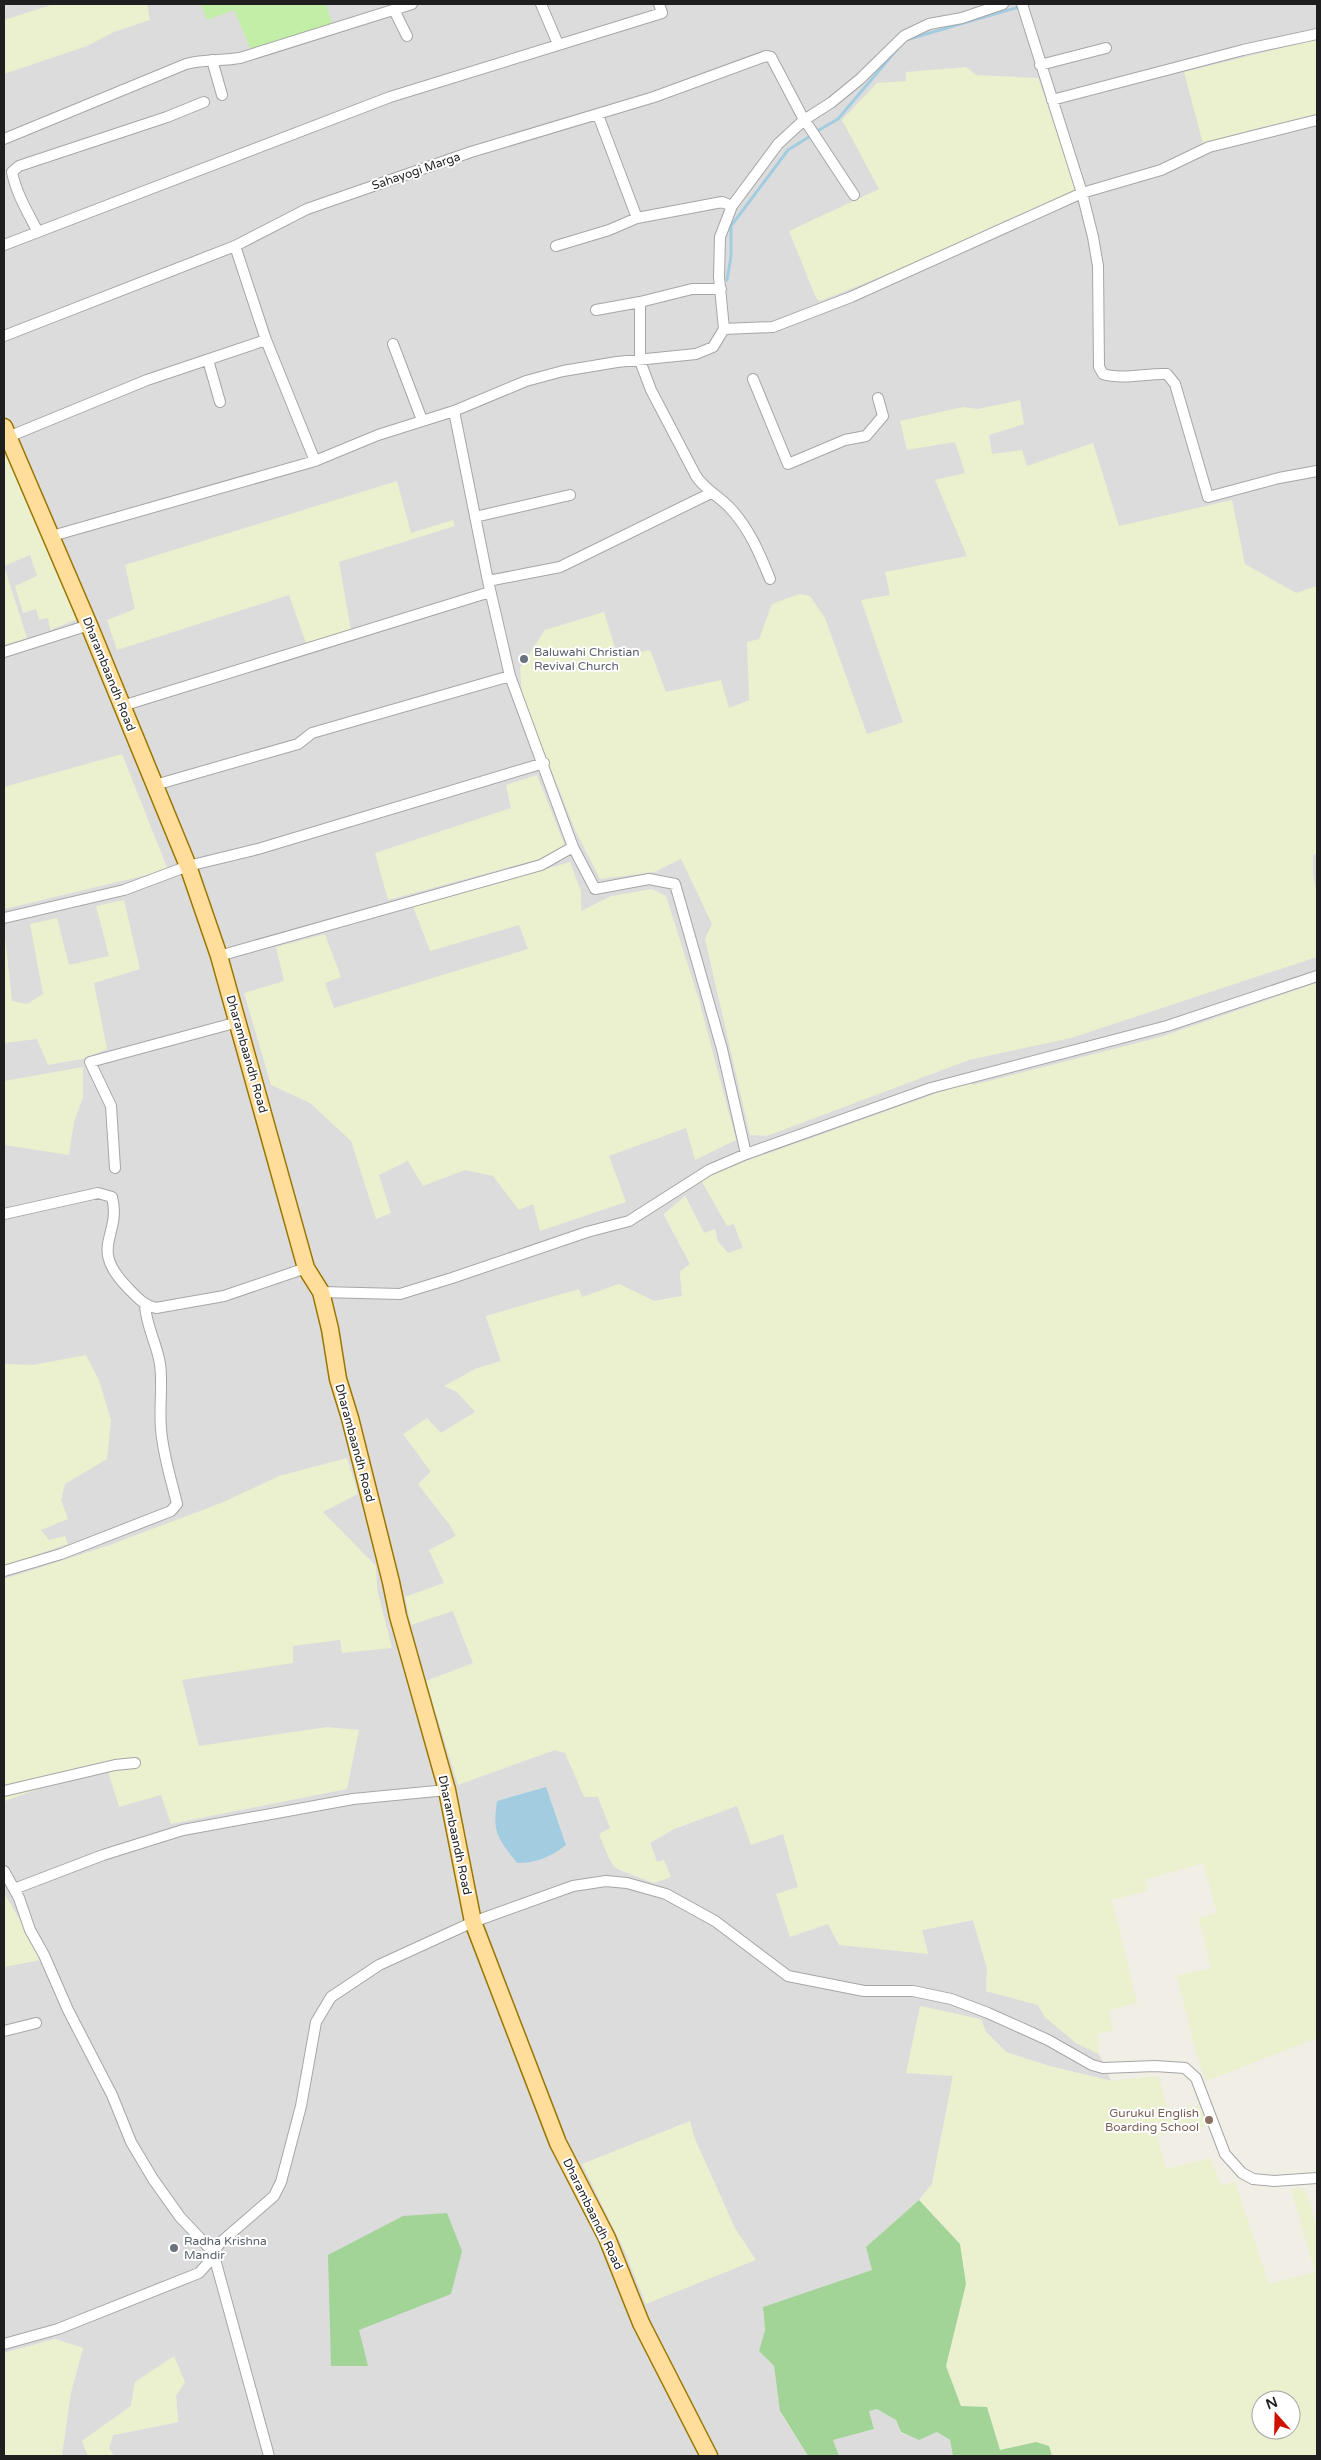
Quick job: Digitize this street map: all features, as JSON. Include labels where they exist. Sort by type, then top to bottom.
[{"type":"main road","name":"Dharambaandh Road","points":[[6,432],[52,536],[188,866],[219,956],[306,1268],[321,1292],[330,1329],[338,1379],[360,1456],[398,1616],[447,1790],[472,1922],[558,2143],[607,2238],[641,2323],[709,2456]]},
{"type":"street","points":[[4,139],[186,64],[240,58],[412,4]]},
{"type":"street","points":[[541,4],[558,44]]},
{"type":"street","points":[[4,245],[390,97],[662,13],[658,4]]},
{"type":"street","points":[[52,536],[315,461],[422,420],[454,411],[526,382],[563,370],[616,362],[696,354],[713,347],[724,329],[720,237],[732,206],[778,144],[804,120],[832,102],[860,79],[904,36],[929,24],[962,18],[1002,4]]},
{"type":"street","points":[[1022,4],[1082,193],[1098,266],[1098,353],[1099,367],[1103,374],[1112,377],[1150,373],[1167,374],[1175,384],[1208,498],[1279,478],[1317,471]]},
{"type":"street","points":[[394,10],[407,36]]},
{"type":"street","points":[[1052,100],[1243,50],[1317,34]]},
{"type":"street","points":[[1040,65],[1106,48]]},
{"type":"street","name":"Sahayogi Marga","points":[[4,336],[234,246],[307,209],[471,152],[598,115],[766,56],[771,57],[788,94],[804,120]]},
{"type":"street","points":[[212,60],[222,95]]},
{"type":"street","points":[[38,232],[24,206],[13,177],[12,172],[19,166],[167,117],[204,102]]},
{"type":"street","points":[[598,115],[637,218]]},
{"type":"street","points":[[804,120],[854,195]]},
{"type":"street","points":[[724,329],[773,326],[851,297],[1082,193],[1161,170],[1209,147],[1317,120]]},
{"type":"street","points":[[556,246],[609,230],[637,218],[722,202],[732,206]]},
{"type":"street","points":[[234,246],[266,340],[315,461]]},
{"type":"street","points":[[596,310],[640,302],[692,289],[721,289]]},
{"type":"street","points":[[640,302],[640,361],[651,390],[696,476],[711,493],[730,508],[758,548],[770,579]]},
{"type":"street","points":[[6,432],[147,380],[266,340]]},
{"type":"street","points":[[393,344],[422,420]]},
{"type":"street","points":[[208,360],[220,402]]},
{"type":"street","points":[[753,379],[788,464],[845,440],[866,436],[883,416],[878,398]]},
{"type":"street","points":[[454,411],[489,586],[510,676],[544,763],[573,847],[595,889],[649,879],[675,884],[722,1049],[746,1154]]},
{"type":"street","points":[[122,706],[489,586],[560,567],[711,493]]},
{"type":"street","points":[[475,517],[570,495]]},
{"type":"street","points":[[4,652],[89,625]]},
{"type":"street","points":[[155,785],[298,744],[312,733],[510,676]]},
{"type":"street","points":[[4,918],[124,890],[188,866],[258,848],[544,763]]},
{"type":"street","points":[[219,956],[541,865],[573,847]]},
{"type":"street","points":[[321,1292],[400,1294],[514,1258],[587,1232],[629,1221],[709,1170],[746,1154],[931,1088],[1167,1026],[1317,976]]},
{"type":"street","points":[[115,1168],[111,1106],[90,1062],[238,1022]]},
{"type":"street","points":[[4,1214],[98,1193],[112,1197],[114,1206],[107,1248],[108,1262],[115,1273],[145,1305],[156,1308],[224,1296],[306,1268]]},
{"type":"street","points":[[4,1571],[61,1554],[171,1511],[177,1504],[163,1448],[160,1427],[163,1389],[160,1364],[156,1343],[146,1318],[145,1305]]},
{"type":"street","points":[[4,1791],[115,1765],[135,1763]]},
{"type":"street","points":[[14,1890],[103,1855],[182,1830],[353,1799],[447,1790]]},
{"type":"street","points":[[4,1871],[30,1930],[112,2095],[131,2142],[153,2179],[180,2217],[213,2252],[269,2456]]},
{"type":"street","points":[[4,2344],[58,2329],[199,2273],[208,2263],[213,2252],[274,2196],[281,2182],[301,2106],[316,2022],[331,1997],[379,1965],[472,1922],[572,1886],[592,1882],[627,1883],[666,1894],[715,1921],[788,1976],[864,1991],[913,1991],[951,1999],[988,2012],[1103,2068],[1155,2066],[1185,2068],[1196,2078],[1225,2154],[1242,2173],[1253,2179],[1274,2181],[1317,2178]]},
{"type":"street","points":[[4,2031],[36,2023]]},
{"type":"shaded area","points":[[4,4],[1317,4],[1317,983],[1161,1037],[972,1086],[734,1224],[743,1248],[728,1253],[718,1242],[704,1233],[685,1196],[664,1215],[690,1264],[680,1272],[682,1296],[654,1301],[619,1284],[582,1298],[579,1290],[486,1317],[501,1361],[475,1369],[457,1392],[476,1412],[441,1433],[431,1472],[418,1484],[450,1525],[456,1536],[444,1583],[406,1597],[453,1611],[473,1663],[458,1784],[555,1750],[566,1753],[598,1797],[611,1829],[608,1856],[616,1868],[654,1883],[657,1862],[650,1843],[674,1829],[737,1805],[783,1833],[798,1887],[829,1924],[928,1954],[922,1930],[973,1920],[987,1968],[986,1991],[1038,2005],[1045,2017],[1076,2043],[1099,2054],[1111,2081],[1049,2066],[1006,2052],[986,2032],[953,2076],[932,2184],[919,2200],[866,2247],[873,2270],[763,2307],[765,2330],[759,2351],[774,2366],[781,2414],[808,2456],[114,2456],[109,2448],[113,2435],[178,2422],[176,2396],[135,2382],[131,2406],[82,2441],[88,2456],[64,2456],[62,2454],[71,2392],[83,2348],[55,2339],[4,2353]]},
{"type":"shaded area","points":[[877,2409],[896,2420],[901,2433],[919,2439],[937,2432],[950,2440],[953,2456],[839,2456],[833,2440],[874,2429],[869,2411]]},
{"type":"green space","points":[[54,4],[147,4],[150,20],[114,32],[87,46],[4,74],[4,20]]},
{"type":"green space","points":[[201,4],[326,4],[333,25],[252,52],[234,10],[207,20]]},
{"type":"green space","points":[[1317,39],[1317,115],[1254,129],[1203,144],[1184,72]]},
{"type":"green space","points":[[966,67],[976,75],[1038,78],[1076,188],[1073,192],[1006,220],[926,259],[820,301],[816,298],[789,231],[879,189],[842,120],[877,83],[906,81],[906,72]]},
{"type":"green space","points":[[1020,400],[1024,424],[989,435],[992,454],[1022,450],[1027,466],[1093,443],[1119,526],[1232,500],[1245,564],[1296,593],[1317,586],[1317,854],[1313,855],[1313,874],[1317,896],[1317,957],[1071,1038],[969,1060],[767,1136],[750,1135],[705,939],[712,924],[681,859],[654,872],[600,879],[576,832],[522,697],[520,668],[545,630],[604,612],[618,657],[650,650],[666,692],[721,680],[729,708],[749,700],[747,642],[759,639],[772,604],[799,594],[810,596],[825,618],[867,734],[903,722],[861,600],[890,595],[885,572],[967,556],[935,480],[965,473],[955,442],[907,450],[900,421],[963,407],[978,409]]},
{"type":"green space","points":[[4,443],[78,619],[50,630],[48,618],[39,620],[36,609],[23,613],[15,586],[37,576],[30,555],[4,566]]},
{"type":"green space","points":[[397,481],[411,533],[453,520],[455,526],[339,562],[351,631],[306,643],[289,595],[117,650],[107,620],[135,609],[125,565]]},
{"type":"green space","points":[[4,566],[27,638],[4,645]]},
{"type":"green space","points":[[122,754],[168,870],[4,909],[4,787]]},
{"type":"green space","points":[[537,775],[565,846],[547,857],[388,900],[375,853],[511,808],[506,785]]},
{"type":"green space","points":[[570,862],[581,891],[581,911],[611,896],[652,889],[666,896],[699,1000],[736,1140],[695,1160],[686,1128],[609,1156],[626,1202],[540,1231],[533,1204],[519,1210],[493,1176],[465,1170],[423,1186],[408,1161],[379,1175],[391,1213],[376,1219],[351,1141],[310,1103],[271,1085],[244,993],[284,981],[276,947],[325,934],[341,977],[325,983],[334,1008],[528,949],[519,925],[430,951],[412,904],[499,883]]},
{"type":"green space","points":[[124,900],[140,969],[94,983],[107,1049],[82,1059],[48,1065],[37,1039],[4,1043],[4,927],[12,1001],[27,1004],[43,994],[30,924],[57,918],[69,965],[109,956],[96,906]]},
{"type":"green space","points":[[1317,983],[1317,2038],[1206,2081],[1197,2056],[1177,1976],[1211,1968],[1199,1918],[1217,1913],[1203,1863],[1145,1880],[1147,1891],[1112,1900],[1137,2003],[1109,2010],[1113,2031],[1097,2033],[1099,2054],[1076,2043],[1045,2017],[1038,2005],[986,1991],[987,1968],[973,1920],[922,1930],[928,1954],[839,1945],[828,1924],[790,1937],[776,1894],[798,1887],[783,1834],[751,1845],[737,1806],[674,1829],[650,1843],[657,1862],[664,1860],[671,1877],[654,1883],[614,1867],[599,1834],[610,1828],[598,1797],[584,1797],[565,1753],[554,1750],[458,1785],[426,1681],[473,1663],[453,1611],[411,1625],[405,1597],[444,1583],[429,1550],[456,1536],[450,1525],[418,1484],[431,1472],[403,1434],[427,1418],[441,1433],[475,1412],[457,1392],[444,1386],[475,1369],[501,1361],[486,1316],[579,1289],[582,1297],[619,1284],[654,1301],[682,1296],[680,1272],[690,1264],[664,1214],[685,1196],[704,1233],[715,1229],[718,1242],[728,1253],[743,1248],[734,1224],[727,1226],[701,1180],[744,1162],[954,1087],[971,1083],[973,1085],[1161,1037]]},
{"type":"green space","points":[[83,1067],[83,1097],[74,1122],[69,1155],[4,1145],[4,1081]]},
{"type":"green space","points":[[86,1355],[99,1380],[111,1420],[107,1459],[65,1484],[61,1500],[68,1519],[41,1530],[49,1540],[65,1536],[68,1544],[4,1566],[4,1364],[33,1365]]},
{"type":"green space","points":[[347,1458],[358,1494],[323,1512],[376,1566],[377,1589],[392,1648],[342,1653],[340,1640],[293,1646],[293,1663],[182,1680],[199,1746],[327,1727],[359,1730],[347,1789],[171,1824],[161,1795],[119,1807],[106,1765],[5,1801],[4,1579],[107,1546],[221,1503],[279,1476]]},
{"type":"green space","points":[[4,1893],[30,1937],[41,1960],[4,1967]]},
{"type":"green space","points":[[920,2006],[981,2019],[986,2032],[1006,2052],[1049,2066],[1111,2081],[1159,2076],[1167,2110],[1199,2106],[1207,2126],[1157,2135],[1166,2169],[1210,2158],[1221,2185],[1235,2182],[1269,2284],[1315,2272],[1291,2189],[1305,2188],[1317,2226],[1317,2456],[1052,2456],[1049,2446],[1036,2442],[1000,2450],[987,2407],[961,2406],[946,2366],[966,2284],[960,2244],[919,2200],[932,2184],[953,2076],[906,2073]]},
{"type":"green space","points":[[690,2121],[695,2139],[735,2228],[756,2260],[646,2304],[625,2252],[582,2164]]},
{"type":"green space","points":[[919,2200],[960,2244],[966,2284],[946,2366],[961,2406],[987,2407],[1000,2450],[1036,2442],[1049,2446],[1052,2456],[953,2456],[950,2440],[937,2432],[919,2440],[901,2432],[896,2420],[877,2409],[869,2411],[874,2429],[833,2440],[839,2456],[808,2456],[780,2411],[774,2366],[759,2351],[765,2330],[763,2307],[872,2270],[866,2247]]},
{"type":"green space","points":[[447,2213],[462,2251],[451,2294],[359,2330],[368,2366],[331,2366],[328,2255],[403,2216]]},
{"type":"green space","points":[[55,2339],[83,2348],[71,2392],[62,2454],[64,2456],[4,2456],[4,2353]]},
{"type":"green space","points":[[174,2356],[185,2382],[176,2396],[178,2422],[113,2435],[109,2448],[114,2456],[88,2456],[82,2441],[131,2406],[135,2382]]},
{"type":"water","points":[[546,1787],[566,1845],[543,1858],[531,1862],[517,1863],[501,1841],[496,1829],[497,1801]]},
{"type":"waterway","points":[[909,39],[1019,7]]},
{"type":"waterway","points":[[819,130],[838,119],[899,47]]},
{"type":"waterway","points":[[727,280],[731,256],[731,226],[788,150],[812,135]]},
{"type":"place","name":"Baluwahi Christian Revival Church","points":[[524,659]]},
{"type":"place","name":"Gurukul English Boarding School","points":[[1209,2120]]},
{"type":"place","name":"Radha Krishna Mandir","points":[[174,2248]]}]
